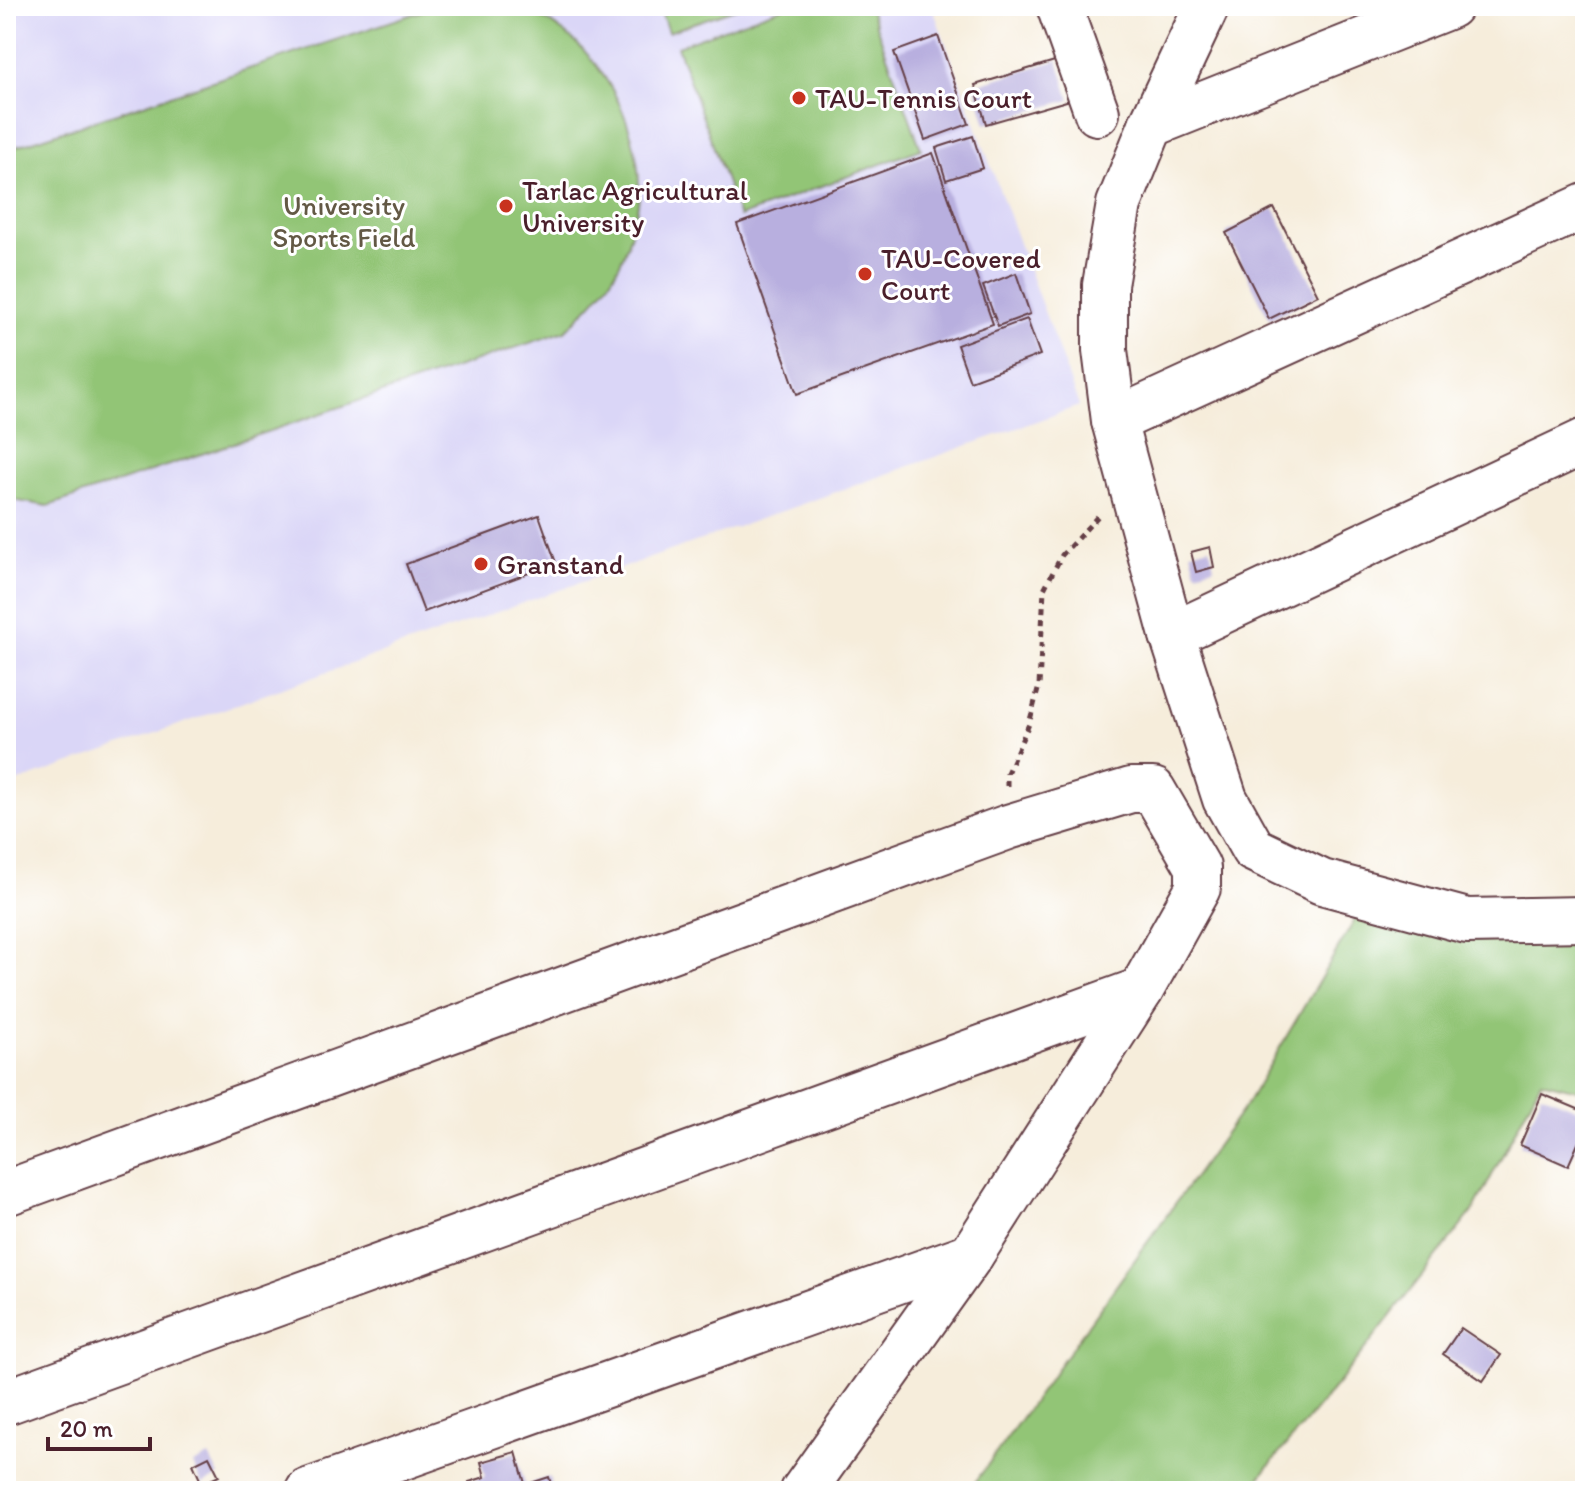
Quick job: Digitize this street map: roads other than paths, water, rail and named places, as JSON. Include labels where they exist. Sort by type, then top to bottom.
[{"type":"street","points":[[1059,6],[1097,113]]},
{"type":"street","points":[[1207,6],[1151,125],[1119,204],[1105,285],[1105,350],[1114,421],[1172,635],[1225,799],[1253,849],[1322,882],[1467,921],[1585,919]]},
{"type":"street","points":[[1151,125],[1450,6]]},
{"type":"street","points":[[1114,421],[1585,206]]},
{"type":"street","points":[[1172,635],[1585,441]]},
{"type":"street","points":[[6,1193],[1008,827],[1131,790],[1153,790],[1198,867],[1200,879],[1141,990],[971,1255],[803,1491]]},
{"type":"street","points":[[6,1402],[1141,990]]},
{"type":"street","points":[[308,1491],[971,1255]]},
{"type":"place","name":"TAU-Tennis Court","points":[[799,98]]},
{"type":"place","name":"Tarlac Agricultural University","points":[[506,206]]},
{"type":"place","name":"TAU-Covered Court","points":[[865,274]]},
{"type":"place","name":"Granstand","points":[[481,564]]},
{"type":"park label","name":"University Sports Field","points":[[344,221]]}]
